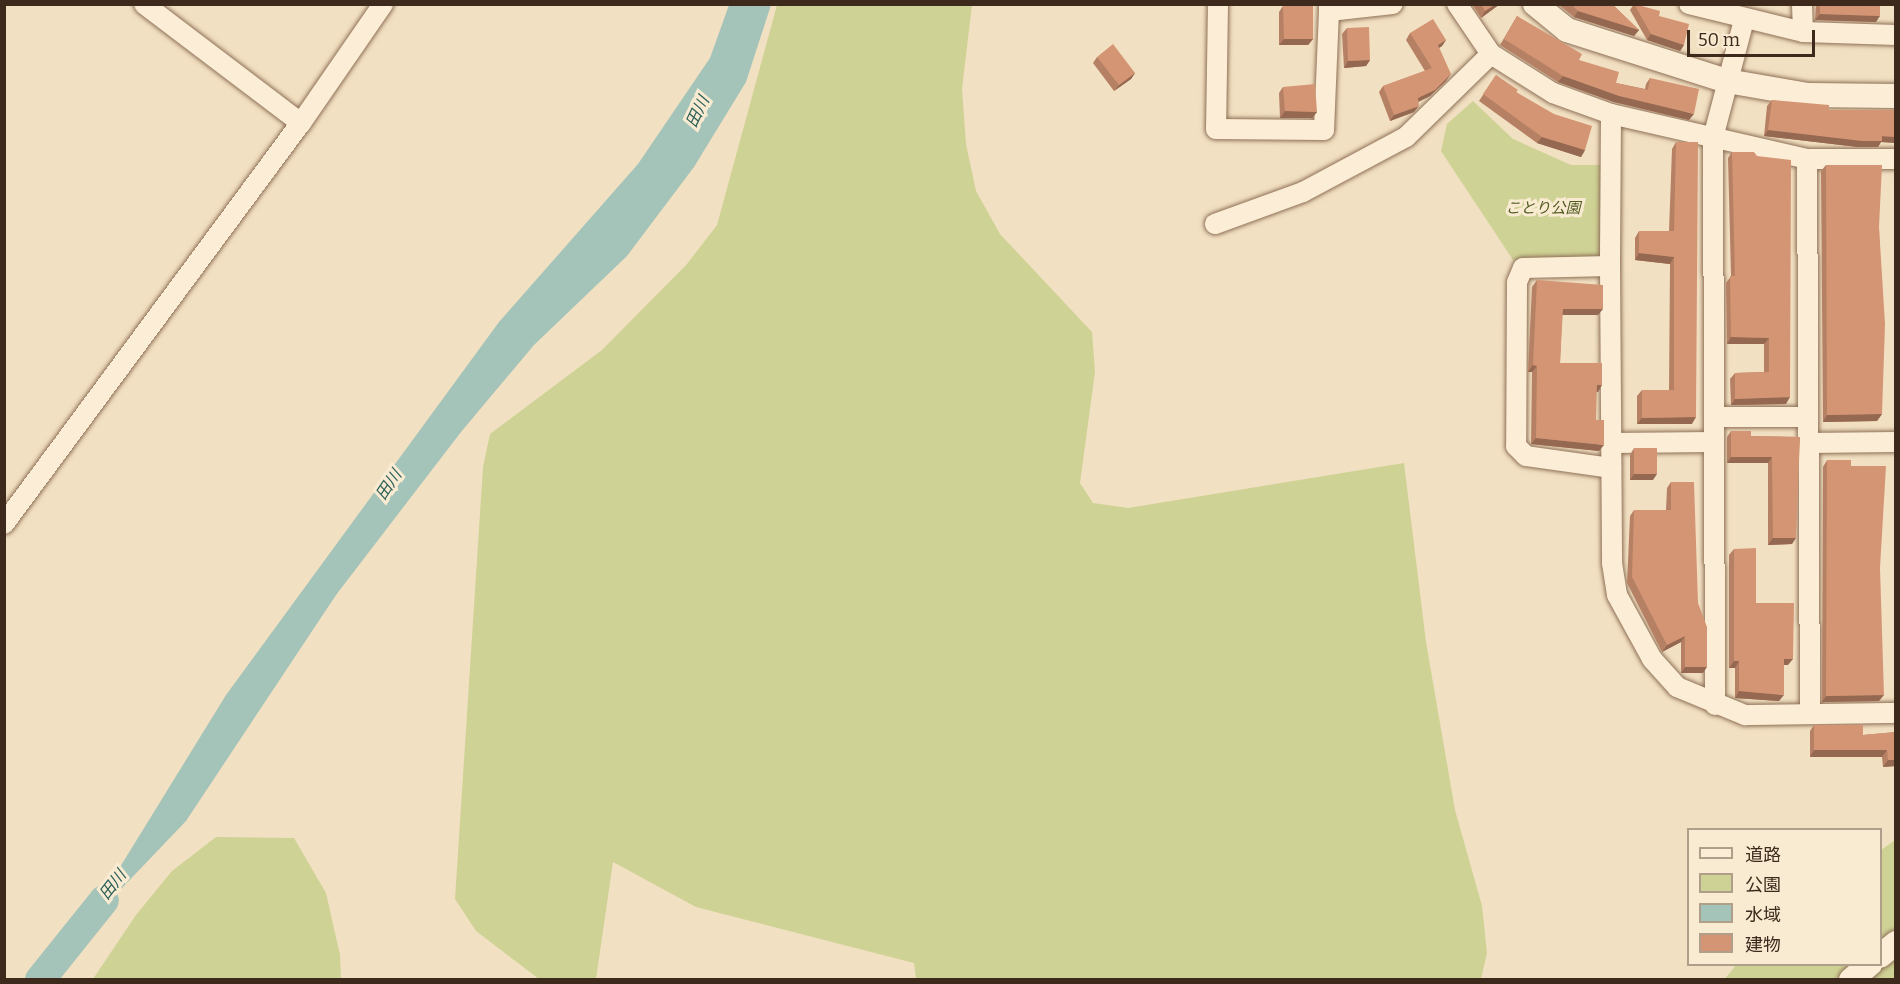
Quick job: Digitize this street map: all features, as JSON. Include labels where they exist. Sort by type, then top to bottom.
[{"type":"street","points":[[144,4],[301,123]]},
{"type":"street","points":[[4,524],[301,123],[383,4]]},
{"type":"street","points":[[1218,4],[1216,129],[1324,130],[1329,8],[1393,4]]},
{"type":"street","points":[[1457,4],[1491,54],[1552,93],[1611,114],[1807,159],[1896,159]]},
{"type":"street","points":[[1535,4],[1567,30],[1727,81],[1808,95],[1896,96]]},
{"type":"street","points":[[1689,4],[1744,20],[1803,32],[1896,35]]},
{"type":"street","points":[[1802,4],[1803,32]]},
{"type":"street","points":[[1715,705],[1713,138],[1744,20]]},
{"type":"street","points":[[1215,224],[1303,192],[1406,137],[1491,54]]},
{"type":"street","points":[[1611,114],[1612,563],[1617,595],[1653,659],[1677,687],[1715,705],[1745,716],[1896,713]]},
{"type":"street","points":[[1807,159],[1810,714]]},
{"type":"street","points":[[1610,266],[1523,268],[1517,282],[1516,446],[1526,456],[1611,468]]},
{"type":"street","points":[[1714,417],[1808,417]]},
{"type":"street","points":[[1611,443],[1714,442]]},
{"type":"street","points":[[1808,443],[1896,442]]},
{"type":"street","points":[[1882,955],[1896,943]]},
{"type":"street","points":[[1851,980],[1868,966]]},
{"type":"green space","points":[[777,5],[972,5],[962,89],[966,144],[976,191],[1000,234],[1092,332],[1095,372],[1080,483],[1093,503],[1128,508],[1404,463],[1426,642],[1455,810],[1482,906],[1487,953],[1481,979],[916,979],[914,963],[696,907],[613,862],[596,979],[539,979],[476,931],[455,899],[483,467],[490,434],[602,350],[687,264],[717,225]]},
{"type":"green space","name":"ことり公園","points":[[1473,101],[1513,139],[1571,165],[1603,165],[1605,261],[1515,263],[1441,151],[1447,124]]},
{"type":"green space","points":[[216,837],[294,838],[326,893],[340,955],[341,979],[93,979],[136,915],[172,871]]},
{"type":"green space","points":[[1895,840],[1895,979],[1724,980],[1735,966],[1882,966],[1882,849]]},
{"type":"water","points":[[729,5],[771,5],[746,82],[694,167],[627,256],[534,345],[461,432],[336,595],[186,821],[80,932],[226,695],[499,322],[638,164],[710,58]]},
{"type":"building","points":[[1481,4],[1496,4],[1485,11]]},
{"type":"building","points":[[1571,4],[1612,4],[1639,30],[1578,11]]},
{"type":"building","points":[[1634,4],[1660,11],[1659,16],[1689,24],[1684,45],[1651,34]]},
{"type":"building","points":[[1820,4],[1880,4],[1880,16],[1820,14]]},
{"type":"building","points":[[1283,6],[1313,6],[1313,39],[1284,39]]},
{"type":"building","points":[[1517,16],[1582,54],[1579,60],[1619,72],[1616,83],[1648,90],[1650,78],[1699,89],[1694,114],[1619,96],[1563,76],[1504,39]]},
{"type":"building","points":[[1433,19],[1446,40],[1438,45],[1451,74],[1435,90],[1418,98],[1419,106],[1394,115],[1383,86],[1432,68],[1410,33]]},
{"type":"building","points":[[1369,27],[1370,60],[1348,61],[1347,28]]},
{"type":"building","points":[[1113,44],[1135,73],[1119,85],[1097,57]]},
{"type":"building","points":[[1496,75],[1518,90],[1516,92],[1554,114],[1592,126],[1585,150],[1542,137],[1483,94]]},
{"type":"building","points":[[1315,84],[1317,112],[1285,111],[1283,87]]},
{"type":"building","points":[[1772,100],[1829,105],[1829,110],[1896,110],[1896,137],[1882,136],[1882,141],[1862,141],[1768,130]]},
{"type":"building","points":[[1676,142],[1698,142],[1696,417],[1642,418],[1642,390],[1674,390],[1674,257],[1639,253],[1639,231],[1674,231]]},
{"type":"building","points":[[1732,152],[1754,152],[1757,156],[1791,160],[1790,397],[1735,399],[1735,373],[1769,372],[1769,338],[1731,337],[1730,276],[1735,276]]},
{"type":"building","points":[[1826,165],[1882,165],[1879,227],[1885,324],[1882,414],[1827,415]]},
{"type":"building","points":[[1537,280],[1603,285],[1603,309],[1563,309],[1560,363],[1602,363],[1602,385],[1597,385],[1596,420],[1604,420],[1604,445],[1536,438],[1537,366],[1533,365]]},
{"type":"building","points":[[1731,431],[1751,431],[1751,436],[1800,437],[1796,538],[1773,538],[1772,457],[1731,457]]},
{"type":"building","points":[[1634,448],[1657,448],[1657,474],[1634,474]]},
{"type":"building","points":[[1827,460],[1851,460],[1851,466],[1886,466],[1880,568],[1884,695],[1826,696]]},
{"type":"building","points":[[1671,482],[1694,482],[1698,603],[1707,627],[1707,667],[1685,667],[1685,636],[1667,645],[1632,577],[1634,510],[1671,510]]},
{"type":"building","points":[[1756,548],[1756,603],[1794,603],[1793,659],[1784,659],[1784,695],[1739,691],[1739,661],[1734,661],[1734,549]]},
{"type":"building","points":[[1814,725],[1863,725],[1863,735],[1896,732],[1896,760],[1888,760],[1887,750],[1814,750]]},
{"type":"waterway","name":"田川","points":[[40,980],[104,900]]}]
